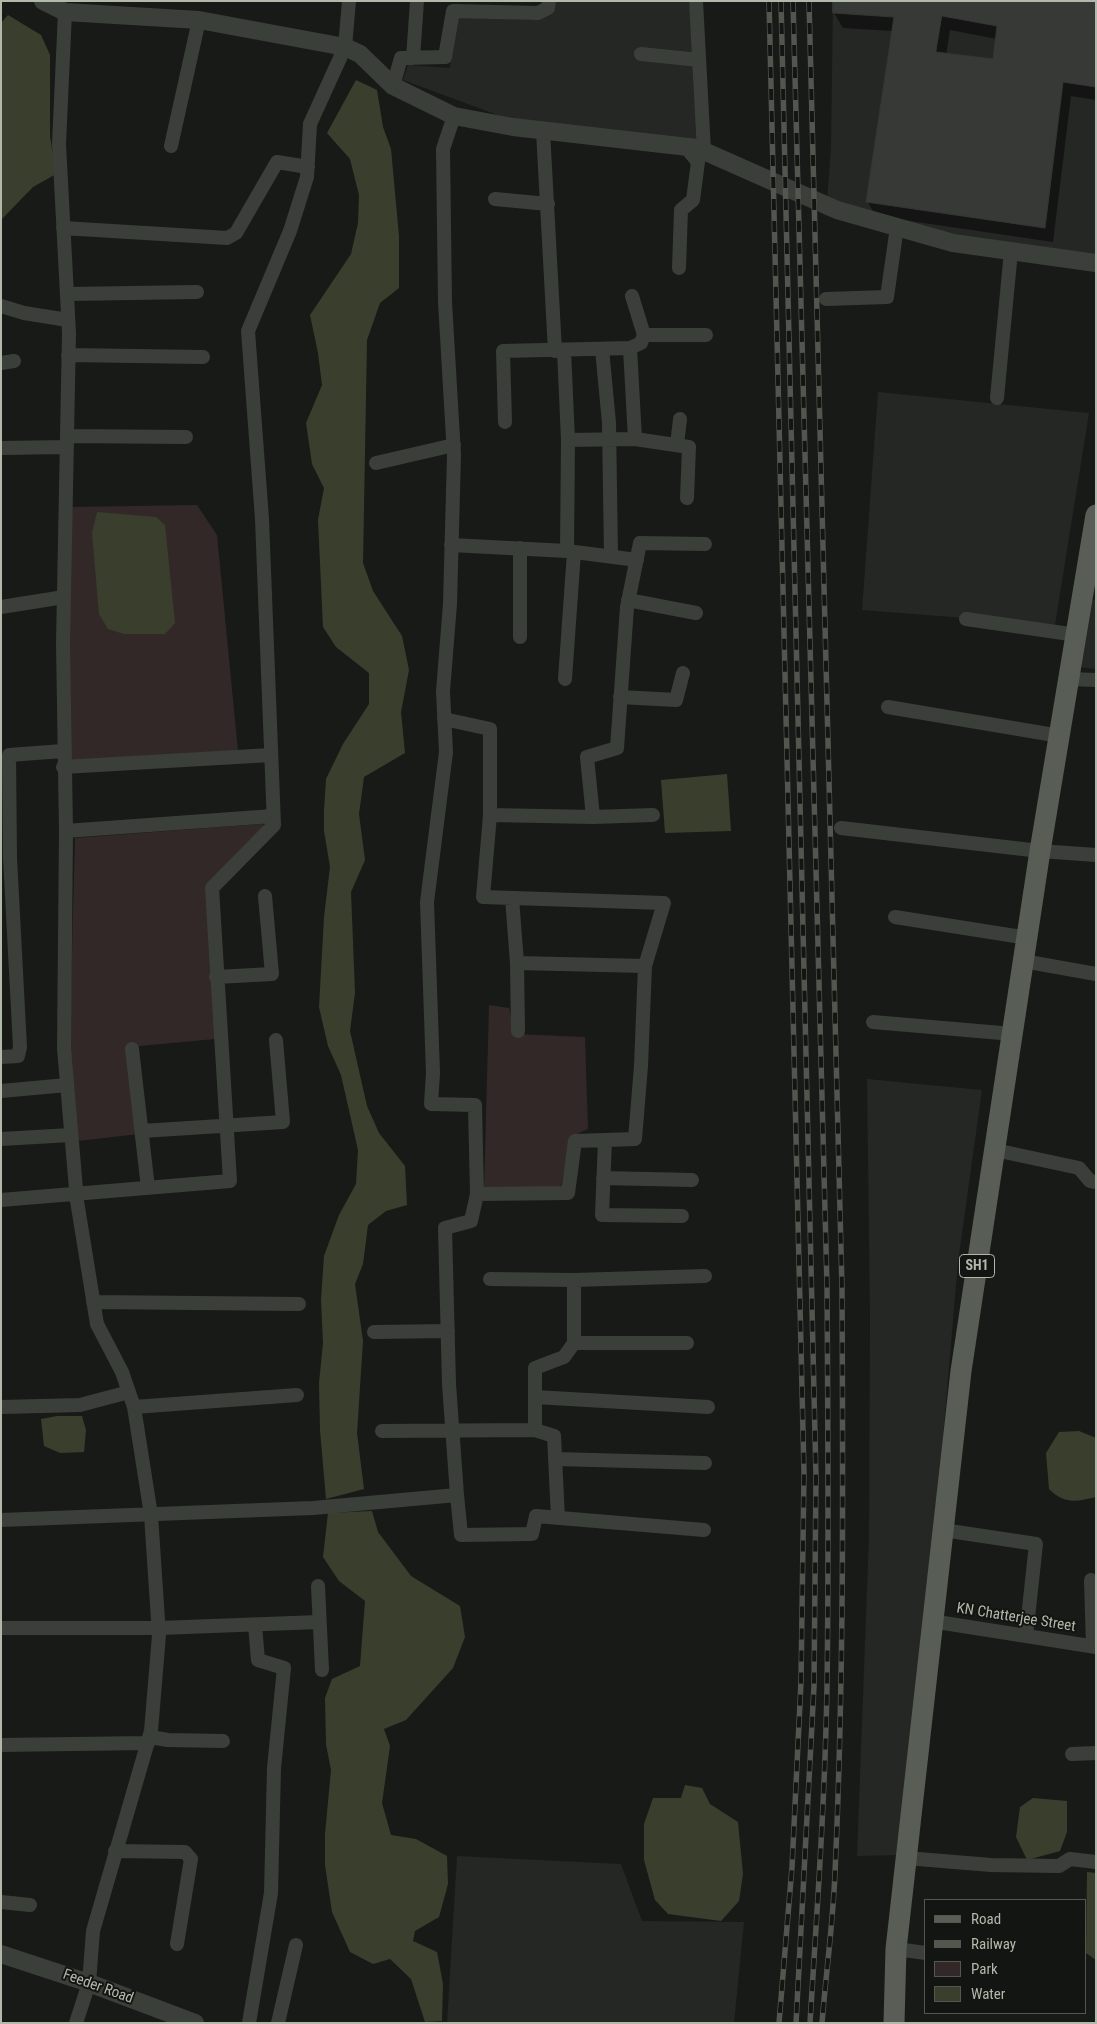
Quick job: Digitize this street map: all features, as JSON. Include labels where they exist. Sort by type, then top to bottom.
[{"type":"main road","name":"SH1","points":[[894,2023],[896,1949],[931,1620],[961,1372],[1040,851],[1096,515]]},
{"type":"street","points":[[43,1],[65,12],[200,20],[345,47],[360,54],[393,86],[454,116],[543,131],[685,146],[704,151],[837,210],[896,227],[953,243],[1096,263]]},
{"type":"street","points":[[1,1200],[230,1181],[212,888],[274,825],[262,519],[248,331],[290,231],[307,177],[310,124],[345,47],[349,1]]},
{"type":"street","points":[[413,58],[417,1]]},
{"type":"street","points":[[393,86],[401,58],[445,57],[453,11],[538,13],[548,8],[549,1]]},
{"type":"street","points":[[696,1],[704,151]]},
{"type":"street","points":[[65,12],[59,144],[68,320],[63,751],[66,832],[64,1048],[77,1195],[93,1302],[97,1324],[122,1372],[134,1407],[151,1515],[159,1628],[149,1740],[93,1931],[89,1983],[76,2023]]},
{"type":"street","points":[[171,146],[200,20]]},
{"type":"street","points":[[641,54],[699,60]]},
{"type":"street","points":[[454,116],[443,148],[442,218],[454,445],[450,604],[442,690],[446,752],[427,902],[433,1073],[431,1104],[475,1105],[477,1194],[471,1221],[446,1228],[448,1331],[461,1535],[532,1534],[536,1516],[704,1530]]},
{"type":"street","points":[[543,131],[559,350],[568,440],[570,551],[565,679]]},
{"type":"street","points":[[679,268],[681,210],[693,200],[698,162],[685,146]]},
{"type":"street","points":[[63,228],[227,238],[236,234],[277,162],[308,167]]},
{"type":"street","points":[[494,199],[548,204]]},
{"type":"street","points":[[826,299],[887,296],[896,227]]},
{"type":"street","points":[[997,398],[1011,251]]},
{"type":"street","points":[[67,294],[197,292]]},
{"type":"street","points":[[505,422],[503,351],[630,348],[641,343],[644,335],[632,296]]},
{"type":"street","points":[[1,306],[24,313],[68,320]]},
{"type":"street","points":[[644,335],[706,335]]},
{"type":"street","points":[[630,348],[635,439]]},
{"type":"street","points":[[602,349],[610,440],[611,556]]},
{"type":"street","points":[[68,354],[203,357]]},
{"type":"street","points":[[677,445],[680,419]]},
{"type":"street","points":[[1,448],[67,442],[186,437]]},
{"type":"street","points":[[568,440],[635,439],[689,447],[687,498]]},
{"type":"street","points":[[376,463],[454,445]]},
{"type":"street","points":[[593,818],[587,757],[617,748],[628,600],[640,543],[705,544]]},
{"type":"street","points":[[451,545],[570,551],[636,560]]},
{"type":"street","points":[[520,548],[520,637]]},
{"type":"street","points":[[1,607],[64,597]]},
{"type":"street","points":[[628,600],[696,613]]},
{"type":"street","points":[[966,619],[1077,635]]},
{"type":"street","points":[[620,697],[676,700],[683,673]]},
{"type":"street","points":[[1070,679],[1096,680]]},
{"type":"street","points":[[888,708],[1060,736]]},
{"type":"street","points":[[444,719],[490,730],[490,815],[483,897],[664,903],[645,966],[641,1066],[634,1139],[575,1141],[568,1193],[477,1194]]},
{"type":"street","points":[[1,1057],[18,1056],[20,1047],[5,764],[9,755],[63,751]]},
{"type":"street","points":[[63,767],[271,755]]},
{"type":"street","points":[[490,815],[593,818],[653,815]]},
{"type":"street","points":[[66,832],[274,816]]},
{"type":"street","points":[[842,828],[1040,851],[1096,855]]},
{"type":"street","points":[[216,977],[272,974],[264,896]]},
{"type":"street","points":[[512,898],[517,963],[518,1031]]},
{"type":"street","points":[[895,918],[1028,938]]},
{"type":"street","points":[[1024,961],[1096,974]]},
{"type":"street","points":[[517,963],[645,966]]},
{"type":"street","points":[[873,1022],[1013,1034]]},
{"type":"street","points":[[142,1132],[283,1122],[276,1040]]},
{"type":"street","points":[[132,1049],[148,1188]]},
{"type":"street","points":[[1,1091],[67,1085]]},
{"type":"street","points":[[1,1139],[71,1135]]},
{"type":"street","points":[[605,1140],[602,1215],[682,1216]]},
{"type":"street","points":[[995,1150],[1079,1168],[1090,1181],[1096,1182]]},
{"type":"street","points":[[603,1178],[692,1180]]},
{"type":"street","points":[[490,1279],[574,1280],[705,1276]]},
{"type":"street","points":[[535,1430],[535,1368],[564,1357],[574,1343],[574,1280]]},
{"type":"street","points":[[93,1302],[299,1304]]},
{"type":"street","points":[[374,1332],[448,1331]]},
{"type":"street","points":[[574,1343],[687,1343]]},
{"type":"street","points":[[1,1407],[80,1405],[129,1392]]},
{"type":"street","points":[[134,1407],[297,1396]]},
{"type":"street","points":[[535,1397],[708,1407]]},
{"type":"street","points":[[382,1431],[535,1430],[554,1436],[558,1518]]},
{"type":"street","points":[[555,1459],[705,1463]]},
{"type":"street","points":[[1,1520],[313,1508],[457,1495]]},
{"type":"street","points":[[943,1530],[1036,1544],[1026,1636]]},
{"type":"street","points":[[1091,1580],[1094,1647]]},
{"type":"street","points":[[318,1586],[322,1670]]},
{"type":"street","name":"KN Chatterjee Street","points":[[931,1620],[1094,1647]]},
{"type":"street","points":[[1,1628],[159,1628],[319,1622]]},
{"type":"street","points":[[249,2023],[270,1893],[274,1768],[284,1668],[258,1660],[256,1625]]},
{"type":"street","points":[[1,1745],[149,1740],[223,1741]]},
{"type":"street","points":[[1072,1754],[1096,1753]]},
{"type":"street","points":[[115,1851],[185,1852],[191,1859],[177,1944]]},
{"type":"street","points":[[906,1858],[991,1865],[1059,1866],[1070,1858],[1096,1862]]},
{"type":"street","points":[[1,1902],[30,1905]]},
{"type":"street","points":[[278,2023],[296,1945]]},
{"type":"street","points":[[896,1949],[924,1953]]},
{"type":"street","name":"Feeder Road","points":[[1,1954],[89,1983],[195,2023]]},
{"type":"shaded area","points":[[554,1],[688,1],[691,8],[700,142],[522,124],[403,80],[408,65],[450,68],[454,16],[535,20],[551,13]]},
{"type":"shaded area","points":[[833,1],[1096,1],[1096,259],[953,236],[827,201],[831,146]]},
{"type":"shaded area","points":[[878,392],[1089,413],[1055,625],[862,610]]},
{"type":"shaded area","points":[[1088,599],[1096,600],[1096,669],[1078,667]]},
{"type":"shaded area","points":[[867,1079],[982,1090],[958,1262],[936,1519],[901,1855],[857,1856],[869,1536],[870,1318]]},
{"type":"shaded area","points":[[457,1856],[621,1864],[642,1921],[744,1922],[734,2023],[447,2023]]},
{"type":"green space","points":[[197,505],[217,535],[238,751],[70,762],[70,507]]},
{"type":"green space","points":[[260,824],[268,825],[207,887],[215,1039],[129,1047],[139,1134],[78,1141],[69,1066],[75,838]]},
{"type":"green space","points":[[489,1005],[509,1008],[515,1034],[585,1037],[588,1129],[570,1137],[561,1188],[484,1190]]},
{"type":"water","points":[[8,15],[41,35],[50,55],[50,136],[56,174],[33,187],[1,220],[1,23]]},
{"type":"water","points":[[356,80],[377,90],[383,127],[391,149],[399,236],[399,288],[380,303],[367,340],[363,563],[373,591],[402,636],[409,670],[401,712],[405,753],[364,777],[359,814],[365,860],[351,892],[355,993],[350,1031],[367,1106],[379,1133],[405,1166],[407,1205],[386,1211],[368,1225],[363,1264],[355,1284],[363,1341],[357,1433],[364,1489],[326,1499],[320,1430],[319,1383],[323,1343],[321,1300],[324,1256],[339,1215],[356,1184],[358,1150],[341,1075],[328,1046],[319,1007],[324,917],[330,867],[324,831],[324,811],[326,779],[343,744],[369,704],[369,673],[336,647],[323,627],[318,520],[324,488],[312,464],[306,423],[322,385],[310,315],[351,254],[358,223],[359,195],[350,159],[327,133]]},
{"type":"water","points":[[97,512],[156,517],[165,525],[175,623],[165,634],[124,634],[108,629],[99,614],[92,533]]},
{"type":"water","points":[[727,774],[731,831],[665,833],[661,780]]},
{"type":"water","points":[[57,1416],[82,1416],[86,1430],[84,1452],[60,1453],[44,1446],[41,1419]]},
{"type":"water","points":[[1079,1431],[1096,1438],[1096,1497],[1076,1501],[1060,1497],[1049,1489],[1046,1453],[1059,1432]]},
{"type":"water","points":[[372,1511],[378,1532],[411,1576],[460,1606],[465,1637],[453,1668],[406,1720],[384,1729],[390,1746],[382,1803],[391,1835],[416,1839],[447,1856],[448,1884],[439,1917],[415,1931],[413,1941],[437,1952],[443,1984],[442,2021],[425,2022],[411,1979],[390,1959],[373,1964],[350,1952],[332,1912],[325,1865],[325,1834],[331,1770],[326,1744],[325,1698],[332,1679],[360,1666],[365,1601],[339,1581],[323,1557],[328,1513]]},
{"type":"water","points":[[685,1785],[702,1788],[710,1804],[738,1822],[743,1874],[739,1901],[721,1921],[668,1914],[655,1900],[644,1860],[644,1824],[653,1798],[681,1798]]},
{"type":"water","points":[[1033,1798],[1067,1801],[1067,1832],[1060,1851],[1027,1860],[1016,1837],[1020,1807]]},
{"type":"water","points":[[1087,1872],[1096,1873],[1096,1960],[1087,1954]]},
{"type":"building","points":[[833,1],[1096,1],[1096,87],[1063,82],[1045,228],[866,202],[894,17],[833,13]],"holes":[[[942,16],[997,26],[993,59],[936,52]]]},
{"type":"railway","points":[[769,1],[804,1473],[801,1682],[792,1867],[779,2023]]},
{"type":"railway","points":[[781,1],[816,1477],[814,1686],[796,2023]]},
{"type":"railway","points":[[793,1],[827,1286],[827,1687],[823,1813],[810,2023]]},
{"type":"railway","points":[[809,1],[842,1288],[843,1507],[840,1727],[834,1892],[822,2023]]}]
